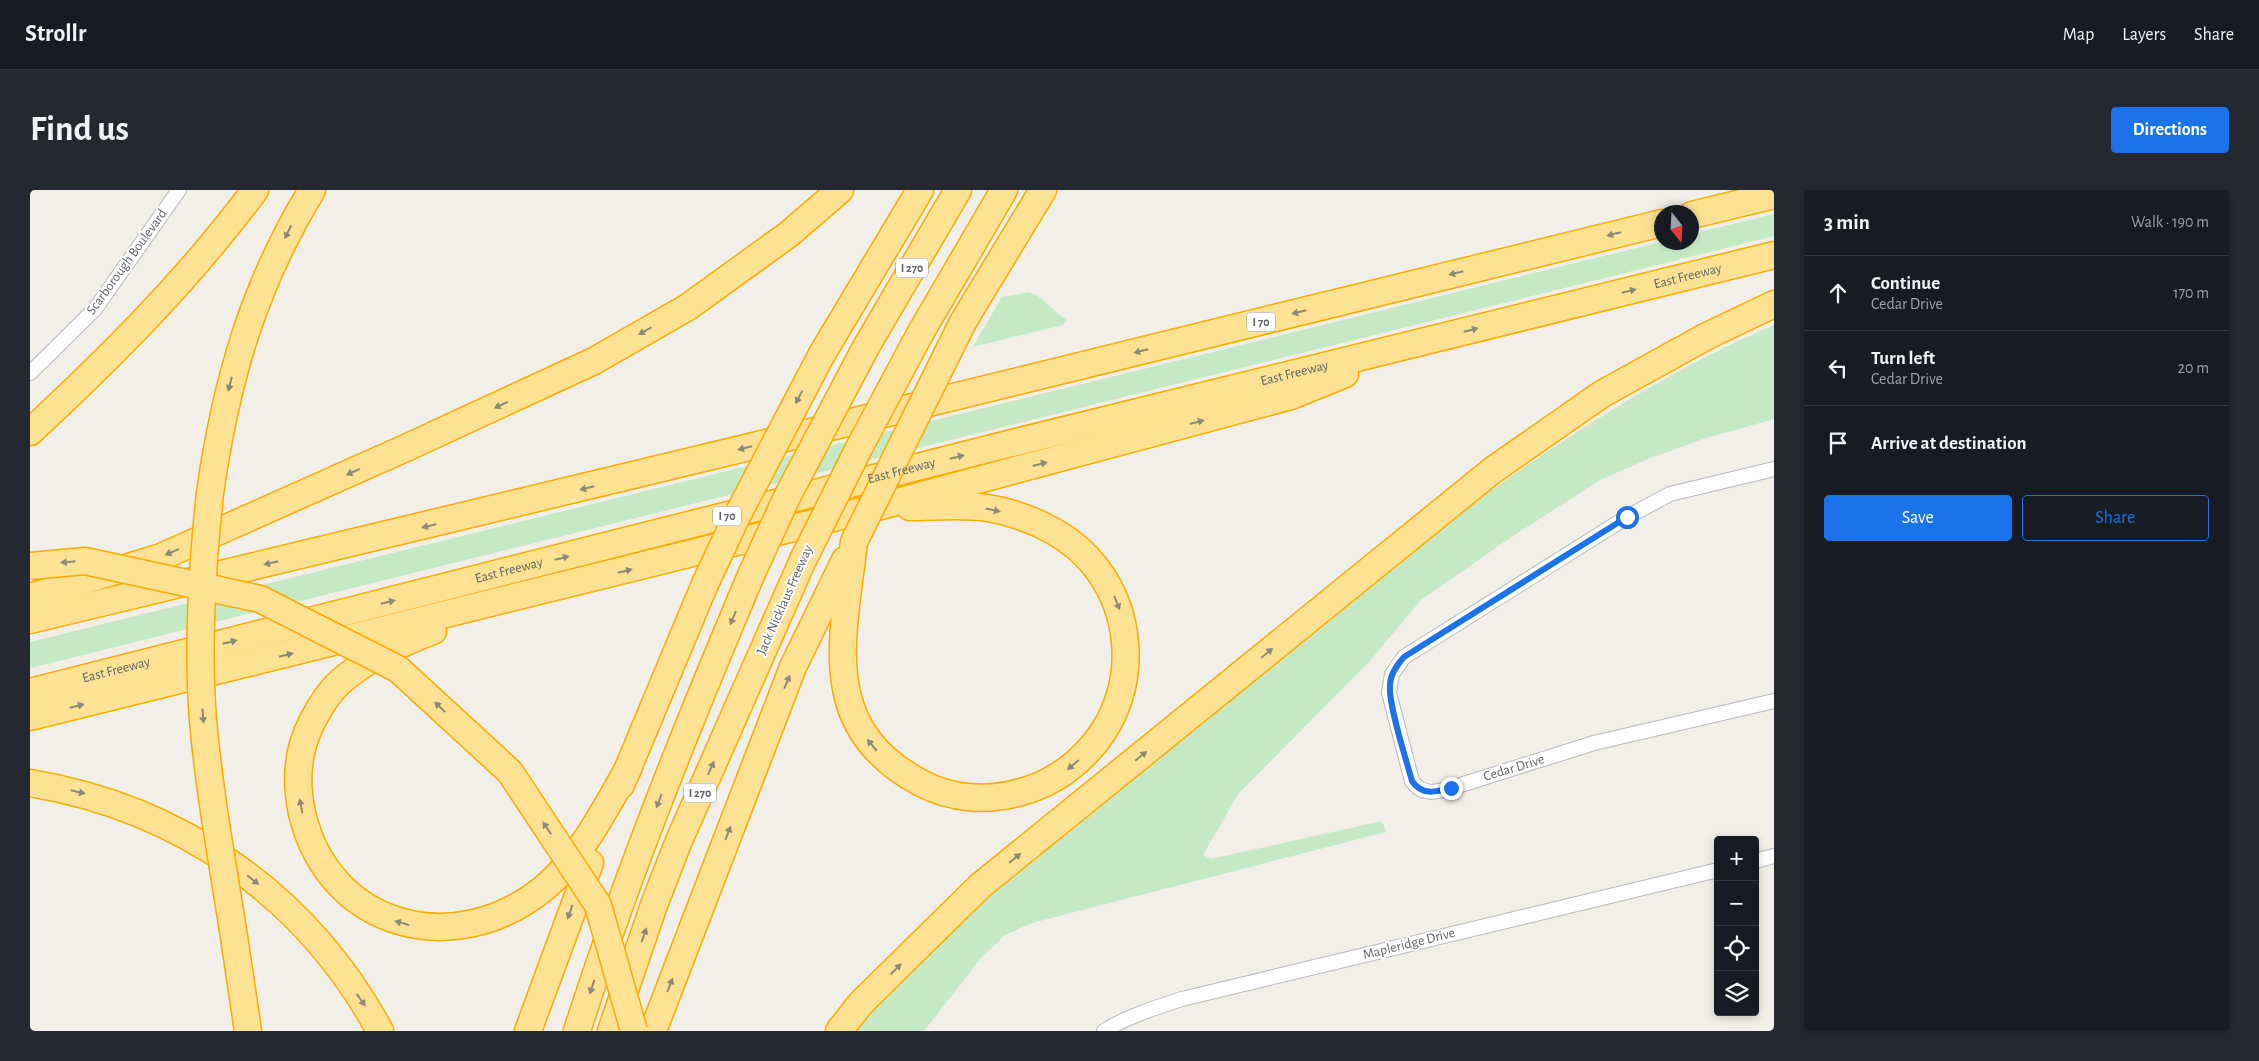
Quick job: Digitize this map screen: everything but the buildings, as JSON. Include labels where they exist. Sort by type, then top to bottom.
[{"type":"highway","points":[[30,432],[112,355],[218,240],[255,190]]},
{"type":"highway","points":[[218,240],[276,190]]},
{"type":"highway","points":[[248,1031],[203,720],[201,677],[203,554],[210,492],[226,403],[251,314],[294,219],[312,190]]},
{"type":"highway","points":[[30,597],[161,557],[417,444],[594,360],[688,307],[789,234],[840,190]]},
{"type":"highway","points":[[528,1031],[576,894],[705,584],[736,518],[822,354],[920,190]]},
{"type":"highway","name":"I 270","points":[[577,1031],[621,901],[667,778],[752,573],[787,497],[866,346],[958,190]]},
{"type":"highway","name":"Jack Nicklaus Freeway","points":[[611,1031],[654,905],[678,844],[803,560],[860,446],[921,332],[1004,190]]},
{"type":"highway","points":[[653,1031],[793,667],[963,322],[1043,190]]},
{"type":"highway","points":[[1699,213],[1774,195]]},
{"type":"highway","name":"I 70","points":[[30,620],[658,471],[860,419],[1654,225]]},
{"type":"highway","name":"East Freeway","points":[[30,692],[1010,444],[1774,255]]},
{"type":"highway","points":[[838,1031],[861,1003],[980,886],[1493,470],[1602,394],[1707,336],[1774,304]]},
{"type":"highway","points":[[30,717],[874,508],[1291,396],[1424,342]]},
{"type":"highway","points":[[854,542],[842,643],[844,682],[853,715],[861,731],[887,762],[932,788],[959,796],[997,798],[1030,790],[1052,780],[1071,768],[1086,754],[1114,714],[1123,684],[1127,655],[1122,622],[1114,596],[1103,577],[1086,555],[1058,533],[1015,515],[987,508],[874,508]]},
{"type":"highway","points":[[30,566],[85,561],[260,599],[398,669],[510,772],[598,905],[634,1031]]},
{"type":"highway","points":[[544,591],[430,632],[386,652],[340,682],[316,715],[299,758],[298,789],[300,806],[312,843],[322,861],[343,888],[371,910],[396,921],[430,928],[470,924],[508,910],[544,888],[592,831],[628,769]]},
{"type":"highway","points":[[30,783],[90,795],[136,811],[176,830],[250,876],[296,917],[327,950],[369,1010],[380,1031]]},
{"type":"street","name":"Scarborough Boulevard","points":[[30,373],[96,309],[179,190]]},
{"type":"street","name":"Cedar Drive","points":[[1774,469],[1670,494],[1627,517],[1404,657],[1392,674],[1390,693],[1412,781],[1420,790],[1428,792],[1451,788],[1594,743],[1774,701]]},
{"type":"street","points":[[1759,860],[1773,860]]},
{"type":"street","name":"Mapleridge Drive","points":[[1104,1031],[1142,1012],[1182,999],[1714,871]]},
{"type":"green space","points":[[1774,214],[1774,236],[30,668],[30,642],[1654,244],[1654,250],[1699,250],[1699,232]]},
{"type":"green space","points":[[1029,292],[1039,297],[1067,320],[1063,325],[973,347],[1002,297]]},
{"type":"green space","points":[[1774,325],[1774,419],[1703,439],[1648,459],[1600,480],[1513,536],[1421,600],[1369,662],[1238,794],[1203,855],[1211,859],[1382,821],[1386,832],[1032,923],[1005,935],[981,958],[924,1031],[849,1031],[933,943],[1489,492],[1557,445],[1627,401],[1699,360]]},
{"type":"route","points":[[1451,788],[1428,792],[1420,790],[1412,781],[1390,693],[1392,674],[1404,657],[1627,517]]}]
